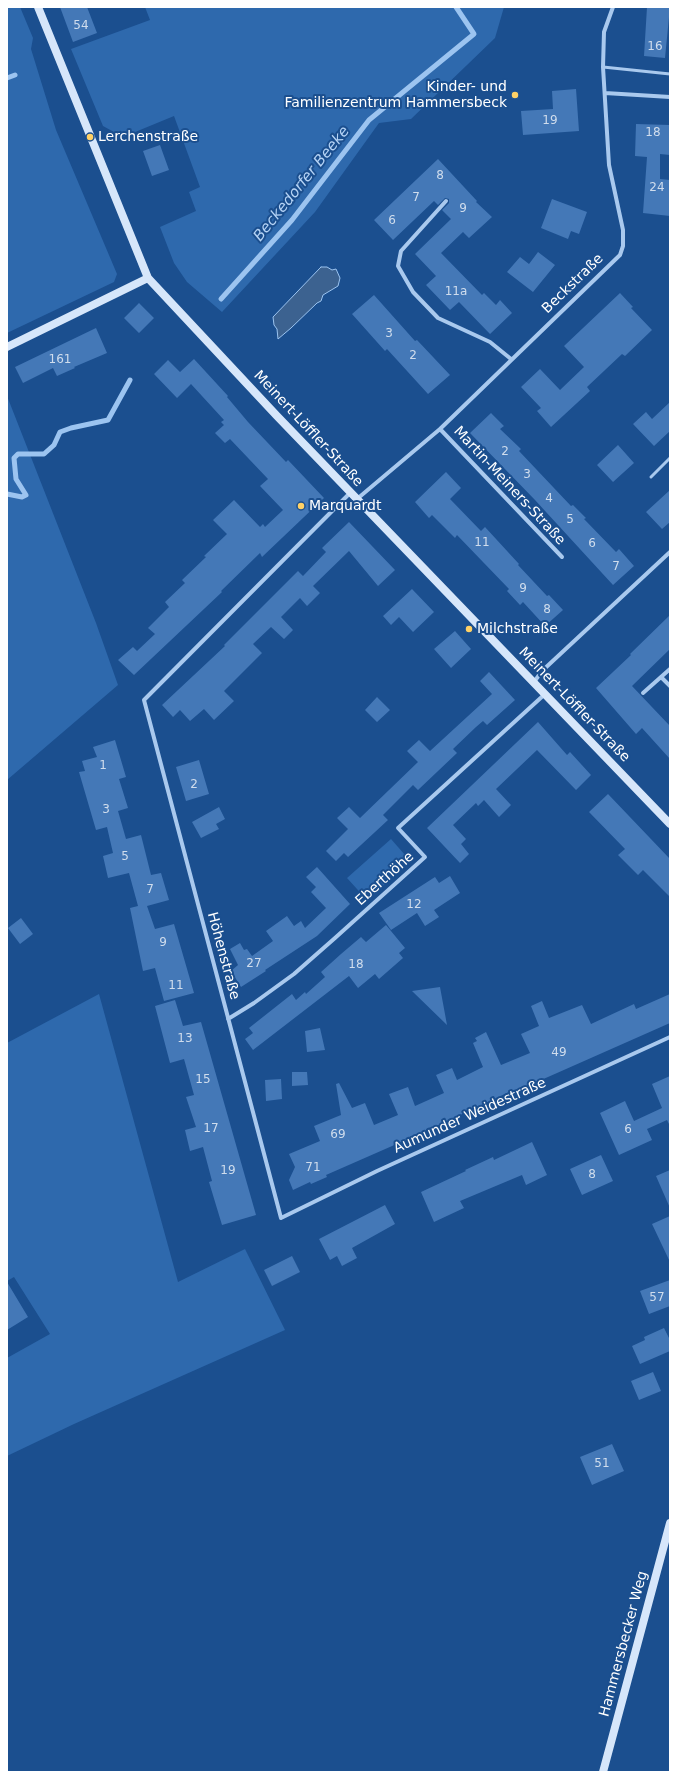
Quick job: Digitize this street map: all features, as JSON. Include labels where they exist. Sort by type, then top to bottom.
[{"type":"street","name":"Meinert-Löffler-Straße","points":[[38,7],[148,278],[350,493],[670,824]]},
{"type":"street","name":"Beckstraße","points":[[357,500],[440,429],[620,255],[623,246],[623,230],[609,166],[603,67],[604,32],[614,7]]},
{"type":"street","points":[[605,93],[670,97]]},
{"type":"street","points":[[446,201],[400,251],[398,266],[413,292],[438,318],[490,342],[511,359]]},
{"type":"street","points":[[7,347],[148,278]]},
{"type":"street","name":"Martin-Meiners-Straße","points":[[440,429],[562,558]]},
{"type":"street","name":"Höhenstraße","points":[[281,1218],[144,700],[350,493]]},
{"type":"street","points":[[534,682],[542,671],[670,552]]},
{"type":"street","points":[[643,693],[670,668]]},
{"type":"street","points":[[661,676],[670,686]]},
{"type":"street","name":"Eberthöhe","points":[[228,1019],[254,1003],[294,974],[425,857],[398,828],[545,694]]},
{"type":"street","name":"Aumunder Weidestraße","points":[[281,1218],[377,1171],[670,1037]]},
{"type":"street","name":"Hammersbecker Weg","points":[[603,1772],[670,1523]]},
{"type":"lane","points":[[603,67],[670,74]]},
{"type":"lane","points":[[651,477],[670,458]]},
{"type":"shaded area","points":[[7,7],[20,7],[33,38],[31,49],[56,130],[117,274],[114,282],[7,333]]},
{"type":"shaded area","points":[[145,7],[504,7],[495,38],[411,119],[379,123],[315,212],[222,312],[187,282],[174,263],[160,227],[196,211],[189,192],[200,187],[174,116],[123,137],[103,126],[71,49],[150,20]]},
{"type":"shaded area","points":[[321,267],[327,267],[332,270],[336,269],[340,278],[338,286],[323,295],[321,301],[278,339],[277,329],[274,325],[273,317]]},
{"type":"shaded area","points":[[7,396],[96,623],[118,685],[7,780]]},
{"type":"shaded area","points":[[391,839],[405,855],[405,866],[367,900],[347,878]]},
{"type":"shaded area","points":[[99,994],[178,1282],[245,1249],[285,1330],[74,1424],[7,1456],[7,1358],[50,1334],[14,1277],[7,1281],[7,1043]]},
{"type":"building","points":[[60,7],[87,7],[97,33],[73,42]]},
{"type":"building","points":[[647,7],[670,7],[665,58],[644,56]]},
{"type":"building","points":[[576,89],[579,131],[523,135],[521,111],[553,109],[552,91]]},
{"type":"building","points":[[636,124],[670,125],[670,155],[660,154],[660,179],[670,180],[670,216],[643,213],[647,157],[635,156]]},
{"type":"building","points":[[160,145],[169,170],[152,176],[143,151]]},
{"type":"building","points":[[438,159],[477,201],[476,202],[492,217],[469,238],[463,232],[441,253],[482,295],[484,293],[496,305],[500,300],[512,313],[490,334],[459,302],[450,310],[426,285],[436,276],[415,254],[451,219],[442,210],[449,203],[449,199],[445,198],[438,205],[434,201],[393,240],[374,220]]},
{"type":"building","points":[[552,199],[587,212],[579,234],[571,231],[568,239],[541,228]]},
{"type":"building","points":[[538,252],[555,265],[533,292],[507,272],[520,257],[529,264]]},
{"type":"building","points":[[620,293],[633,307],[631,308],[652,330],[625,356],[622,354],[587,387],[590,391],[551,427],[537,411],[541,408],[521,387],[540,369],[560,390],[584,367],[564,346]]},
{"type":"building","points":[[374,295],[415,341],[417,340],[450,375],[428,394],[387,349],[385,351],[352,314]]},
{"type":"building","points":[[139,303],[154,318],[139,333],[124,318]]},
{"type":"building","points":[[96,328],[107,353],[57,376],[53,368],[23,383],[15,367]]},
{"type":"building","points":[[194,359],[228,396],[227,397],[248,422],[286,462],[288,460],[324,498],[262,557],[260,553],[221,591],[222,592],[134,675],[118,660],[133,647],[137,651],[155,634],[148,628],[169,607],[165,602],[185,583],[182,580],[227,534],[213,520],[234,500],[260,527],[263,524],[265,527],[283,510],[260,486],[268,479],[230,439],[225,443],[215,433],[224,425],[221,422],[224,420],[191,384],[177,398],[154,374],[168,360],[180,372]]},
{"type":"building","points":[[670,402],[670,431],[654,446],[633,424],[646,412],[652,419]]},
{"type":"building","points":[[491,413],[504,426],[500,429],[521,449],[519,451],[571,506],[573,505],[586,518],[584,519],[616,552],[619,549],[634,566],[613,585],[535,500],[470,433]]},
{"type":"building","points":[[618,445],[634,463],[613,482],[597,465]]},
{"type":"building","points":[[446,472],[461,488],[450,499],[481,531],[485,527],[547,596],[549,595],[563,610],[545,626],[523,602],[520,605],[507,591],[509,589],[457,535],[455,538],[432,515],[429,518],[415,502]]},
{"type":"building","points":[[670,490],[670,522],[662,529],[646,512]]},
{"type":"building","points":[[349,522],[395,570],[378,586],[349,551],[313,586],[320,593],[307,606],[300,598],[281,617],[293,630],[284,639],[271,627],[253,644],[262,653],[224,691],[234,701],[214,720],[204,709],[190,721],[180,710],[173,717],[162,705],[225,646],[224,645],[298,571],[303,576],[326,552],[322,548]]},
{"type":"building","points":[[412,589],[434,612],[413,632],[399,617],[391,625],[383,616]]},
{"type":"building","points":[[670,615],[670,649],[632,686],[670,726],[670,759],[642,728],[636,734],[596,688]]},
{"type":"building","points":[[455,631],[471,649],[451,668],[434,649]]},
{"type":"building","points":[[489,672],[515,700],[487,725],[483,721],[476,727],[453,749],[457,753],[418,790],[413,785],[383,815],[388,820],[348,857],[344,853],[336,861],[326,851],[348,829],[337,818],[349,807],[360,818],[418,762],[407,751],[419,740],[430,751],[492,694],[480,681]]},
{"type":"building","points":[[377,697],[390,710],[377,722],[365,710]]},
{"type":"building","points":[[538,722],[567,755],[570,752],[591,775],[576,790],[537,750],[496,789],[511,805],[499,817],[484,800],[478,806],[476,803],[453,825],[466,839],[461,844],[469,854],[460,863],[427,828]]},
{"type":"building","points":[[115,740],[126,777],[119,779],[128,808],[118,811],[126,839],[141,835],[151,875],[161,873],[169,900],[147,906],[155,929],[174,924],[194,993],[164,1001],[155,968],[143,971],[130,908],[138,906],[129,873],[108,878],[103,856],[113,853],[107,827],[96,830],[79,772],[85,771],[82,761],[97,757],[93,747]]},
{"type":"building","points":[[199,760],[209,794],[186,801],[176,767]]},
{"type":"building","points":[[608,794],[670,859],[670,897],[643,870],[638,875],[618,855],[625,849],[589,812]]},
{"type":"building","points":[[219,807],[225,819],[216,824],[219,829],[201,838],[192,822]]},
{"type":"building","points":[[317,867],[350,904],[317,936],[241,987],[231,971],[238,965],[230,949],[240,943],[244,950],[247,949],[252,956],[273,941],[266,931],[287,916],[294,926],[301,921],[305,928],[326,908],[311,892],[316,887],[306,877]]},
{"type":"building","points":[[450,876],[460,893],[434,910],[439,917],[425,926],[417,913],[391,930],[379,913],[435,877],[439,883]]},
{"type":"building","points":[[21,918],[33,934],[20,944],[8,928]]},
{"type":"building","points":[[386,925],[405,948],[399,953],[403,958],[379,979],[375,974],[358,988],[349,976],[253,1050],[245,1039],[253,1033],[249,1028],[292,994],[296,1000],[305,992],[306,994],[325,977],[321,972],[341,954],[361,937],[366,942]]},
{"type":"building","points":[[440,987],[447,1025],[412,991]]},
{"type":"building","points":[[670,994],[670,1023],[548,1077],[510,1093],[509,1092],[424,1132],[326,1175],[327,1177],[311,1184],[310,1182],[293,1190],[289,1180],[295,1167],[289,1154],[320,1141],[314,1126],[341,1115],[336,1084],[339,1083],[352,1108],[365,1103],[374,1125],[398,1115],[389,1094],[408,1087],[415,1106],[444,1093],[436,1075],[452,1068],[457,1080],[483,1067],[473,1043],[477,1041],[475,1038],[486,1032],[501,1065],[530,1053],[521,1034],[539,1026],[531,1006],[542,1001],[549,1018],[582,1005],[591,1024],[634,1004],[636,1009]]},
{"type":"building","points":[[175,1000],[183,1026],[201,1022],[256,1215],[222,1225],[209,1182],[212,1181],[203,1147],[190,1151],[185,1130],[196,1127],[186,1097],[194,1095],[184,1059],[170,1063],[155,1006]]},
{"type":"building","points":[[320,1028],[325,1050],[307,1052],[305,1031]]},
{"type":"building","points":[[292,1072],[307,1072],[308,1085],[292,1086]]},
{"type":"building","points":[[670,1076],[670,1126],[667,1120],[647,1129],[652,1140],[619,1155],[600,1113],[625,1101],[634,1121],[662,1108],[652,1084]]},
{"type":"building","points":[[281,1079],[282,1099],[266,1101],[265,1080]]},
{"type":"building","points":[[532,1142],[547,1175],[526,1185],[522,1175],[460,1201],[464,1208],[434,1222],[421,1192],[493,1157],[494,1160]]},
{"type":"building","points":[[601,1155],[613,1181],[582,1195],[570,1169]]},
{"type":"building","points":[[670,1170],[670,1208],[656,1176]]},
{"type":"building","points":[[385,1205],[395,1224],[352,1248],[357,1258],[342,1266],[337,1256],[330,1260],[319,1239]]},
{"type":"building","points":[[670,1216],[670,1262],[652,1224]]},
{"type":"building","points":[[292,1256],[300,1272],[272,1286],[264,1270]]},
{"type":"building","points":[[670,1280],[670,1306],[649,1314],[640,1291]]},
{"type":"building","points":[[7,1282],[28,1317],[7,1330]]},
{"type":"building","points":[[664,1328],[670,1340],[670,1351],[640,1364],[632,1346],[645,1340],[644,1337]]},
{"type":"building","points":[[653,1372],[661,1391],[639,1400],[631,1381]]},
{"type":"building","points":[[612,1444],[624,1471],[592,1485],[580,1457]]},
{"type":"waterway","name":"Beckedorfer Beeke","points":[[221,299],[292,220],[369,120],[474,34],[456,7]]},
{"type":"waterway","points":[[7,78],[15,75]]},
{"type":"waterway","name":"Beckedorfer Beeke","points":[[7,494],[22,497],[26,495],[16,479],[14,458],[18,454],[44,454],[54,445],[60,432],[71,428],[108,420],[130,380]]},
{"type":"place","name":"Kinder- und Familienzentrum Hammersbeck","points":[[515,95]]},
{"type":"place","name":"Lerchenstraße","points":[[90,137]]},
{"type":"place","name":"Marquardt","points":[[301,506]]},
{"type":"place","name":"Milchstraße","points":[[469,629]]}]
